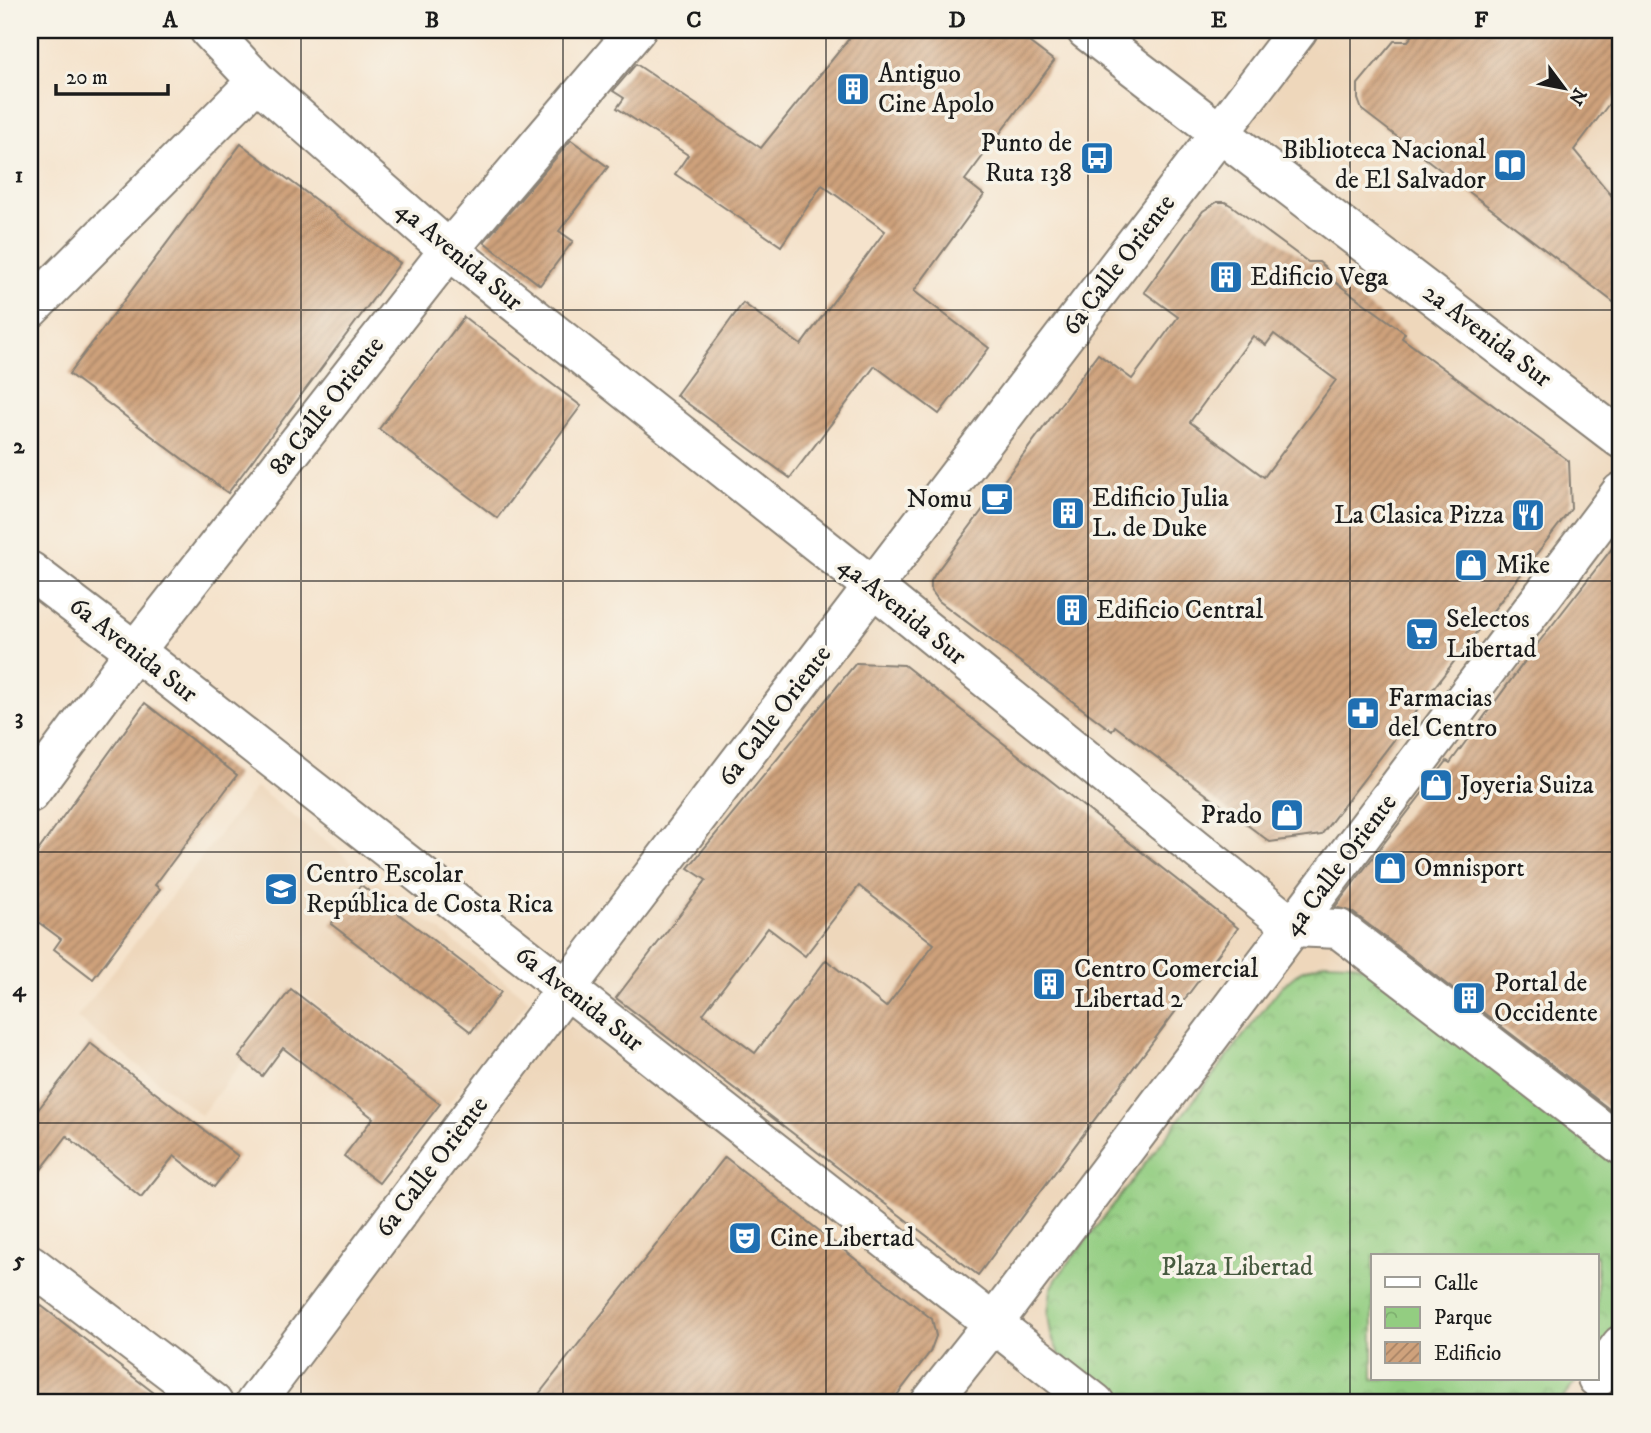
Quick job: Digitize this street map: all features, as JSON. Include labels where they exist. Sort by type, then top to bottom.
[{"type":"street","name":"4a Avenida Sur","points":[[209,30],[257,81],[449,250],[873,587],[1293,927]]},
{"type":"street","name":"8a Calle Oriente","points":[[30,793],[135,651],[449,250],[636,30]]},
{"type":"street","name":"2a Avenida Sur","points":[[1086,30],[1621,439]]},
{"type":"street","name":"6a Calle Oriente","points":[[255,1403],[566,989],[1298,30]]},
{"type":"street","points":[[30,309],[257,81]]},
{"type":"street","name":"4a Calle Oriente","points":[[930,1403],[992,1325],[1621,492]]},
{"type":"street","name":"6a Avenida Sur","points":[[30,571],[1095,1403]]},
{"type":"street","points":[[1293,927],[1339,929],[1621,1145]]},
{"type":"street","points":[[30,1264],[213,1403]]},
{"type":"street","points":[[1598,1375],[1621,1345]]},
{"type":"street","points":[[1578,1403],[1595,1380]]},
{"type":"shaded area","points":[[1314,30],[1621,30],[1621,1403],[255,1403]]},
{"type":"shaded area","name":"Centro Escolar República de Costa Rica","points":[[256,787],[529,1000],[447,1106],[298,990],[201,1115],[77,1018]]},
{"type":"green space","name":"Plaza Libertad","points":[[1325,962],[1363,966],[1621,1162],[1621,1323],[1598,1354],[1598,1254],[1371,1254],[1371,1380],[1577,1380],[1559,1403],[1120,1403],[1059,1354],[1051,1335],[1048,1314],[1051,1289],[1057,1278],[1281,987],[1301,971]]},
{"type":"building","points":[[856,30],[1013,30],[1054,61],[965,180],[984,195],[914,291],[989,348],[939,414],[875,366],[790,478],[676,395],[743,303],[801,345],[885,231],[822,185],[781,246],[675,174],[688,155],[617,108],[624,98],[613,91],[636,64],[761,148]]},
{"type":"building","name":"Biblioteca Nacional de El Salvador","points":[[1417,30],[1621,30],[1621,88],[1574,150],[1621,207],[1621,308],[1362,110],[1358,99],[1358,84],[1394,41],[1408,41]]},
{"type":"building","points":[[571,140],[608,167],[559,231],[573,241],[540,285],[484,242]]},
{"type":"building","points":[[241,144],[400,263],[228,493],[69,374]]},
{"type":"building","points":[[1217,202],[1225,202],[1308,262],[1319,262],[1335,282],[1405,333],[1402,338],[1569,461],[1571,509],[1321,835],[1270,842],[1115,726],[1112,731],[939,601],[931,590],[931,581],[935,574],[1098,354],[1132,379],[1178,317],[1144,292],[1203,211]],"holes":[[[1274,334],[1336,380],[1264,477],[1190,422],[1253,336],[1266,345]]]},
{"type":"building","points":[[464,317],[581,406],[497,518],[379,429]]},
{"type":"building","points":[[1621,537],[1621,1118],[1352,912],[1335,907],[1447,761],[1450,763]]},
{"type":"building","name":"Centro Comercial Libertad 2","points":[[856,663],[904,665],[1238,928],[978,1275],[616,998],[706,880],[688,868]],"holes":[[[859,886],[934,944],[886,1007],[826,960],[755,1053],[703,1014],[768,928],[805,956]]]},
{"type":"building","points":[[145,703],[237,775],[155,885],[160,889],[93,979],[54,949],[61,939],[30,916],[30,862]]},
{"type":"building","points":[[361,885],[501,992],[471,1032],[331,924]]},
{"type":"building","points":[[291,989],[440,1104],[379,1183],[344,1156],[373,1118],[283,1048],[262,1076],[239,1057]]},
{"type":"building","points":[[90,1043],[238,1156],[214,1187],[174,1156],[141,1197],[67,1136],[30,1184],[30,1120]]},
{"type":"building","name":"Cine Libertad","points":[[725,1157],[932,1319],[936,1336],[930,1352],[891,1403],[532,1403]]},
{"type":"building","points":[[30,1297],[167,1403],[30,1403]]},
{"type":"place","name":"Antiguo Cine Apolo","points":[[853,89]]},
{"type":"place","name":"Punto de Ruta 138","points":[[1097,158]]},
{"type":"place","name":"Biblioteca Nacional de El Salvador","points":[[1510,165]]},
{"type":"place","name":"Edificio Vega","points":[[1226,277]]},
{"type":"place","name":"Nomu","points":[[997,499]]},
{"type":"place","name":"Edificio Julia L. de Duke","points":[[1068,513]]},
{"type":"place","name":"La Clasica Pizza","points":[[1528,515]]},
{"type":"place","name":"Mike","points":[[1471,565]]},
{"type":"place","name":"Edificio Central","points":[[1072,610]]},
{"type":"place","name":"Selectos Libertad","points":[[1422,634]]},
{"type":"place","name":"Farmacias del Centro","points":[[1363,713]]},
{"type":"place","name":"Joyeria Suiza","points":[[1436,785]]},
{"type":"place","name":"Prado","points":[[1287,815]]},
{"type":"place","name":"Omnisport","points":[[1390,868]]},
{"type":"place","name":"Centro Escolar República de Costa Rica","points":[[281,889]]},
{"type":"place","name":"Centro Comercial Libertad 2","points":[[1049,984]]},
{"type":"place","name":"Portal de Occidente","points":[[1469,998]]},
{"type":"place","name":"Cine Libertad","points":[[745,1238]]}]
